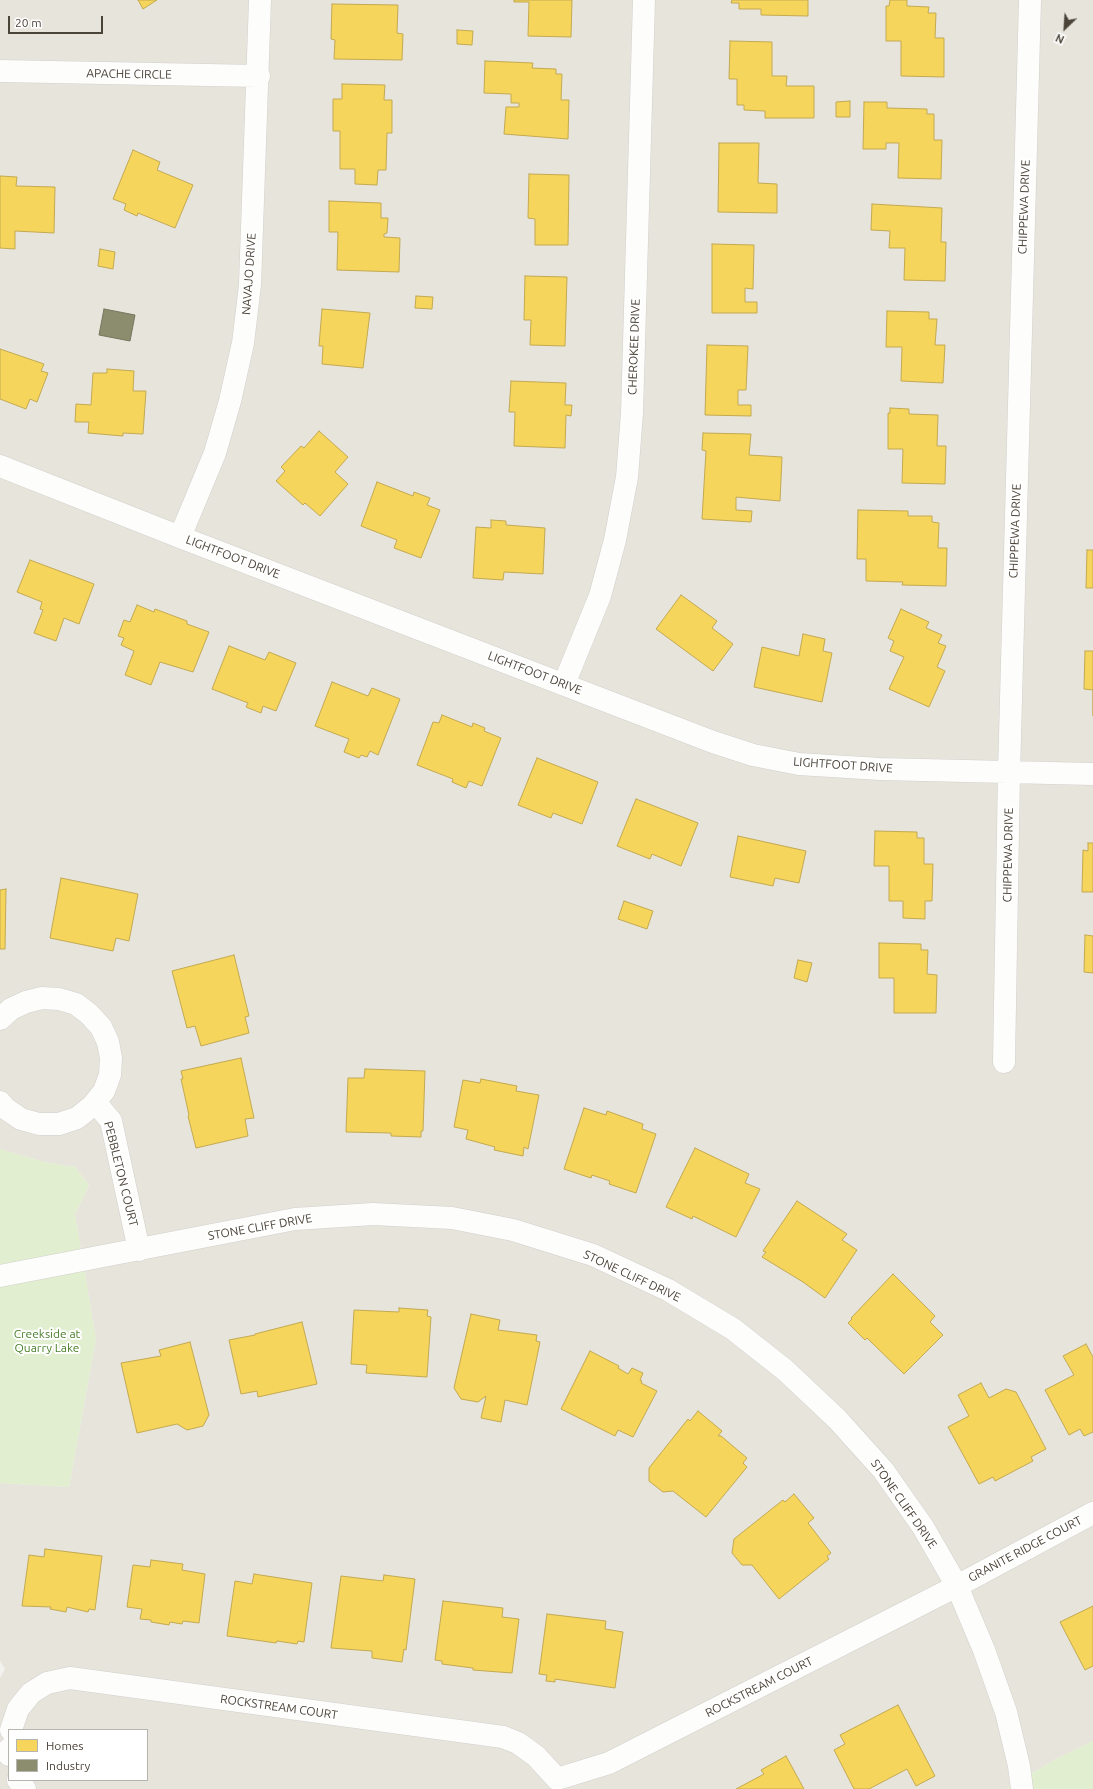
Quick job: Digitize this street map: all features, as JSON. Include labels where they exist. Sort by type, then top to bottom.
[{"type":"street","name":"NAVAJO DRIVE","points":[[180,537],[214,453],[230,401],[243,343],[250,285],[259,76],[260,0]]},
{"type":"street","name":"CHEROKEE DRIVE","points":[[564,684],[600,596],[615,540],[627,477],[632,413],[644,0]]},
{"type":"street","name":"CHIPPEWA DRIVE","points":[[1004,1062],[1009,773],[1030,0]]},
{"type":"street","name":"APACHE CIRCLE","points":[[0,71],[259,76]]},
{"type":"street","name":"LIGHTFOOT DRIVE","points":[[0,466],[180,537],[713,742],[753,755],[799,764],[1009,773],[1093,774]]},
{"type":"street","points":[[0,1019],[11,1009],[26,1002],[42,998],[59,999],[76,1004],[101,1026],[108,1042],[111,1058],[110,1075],[104,1091],[96,1102],[77,1118],[59,1124],[39,1124],[21,1119],[5,1108],[0,1102]]},
{"type":"street","name":"PEBBLETON COURT","points":[[96,1102],[111,1121],[140,1250]]},
{"type":"street","name":"STONE CLIFF DRIVE","points":[[0,1276],[295,1219],[373,1214],[452,1218],[513,1230],[592,1255],[668,1290],[733,1329],[785,1370],[837,1418],[883,1470],[923,1527],[957,1586],[984,1650],[1006,1712],[1019,1766],[1022,1789]]},
{"type":"street","name":"GRANITE RIDGE COURT","points":[[957,1586],[1093,1513]]},
{"type":"street","name":"ROCKSTREAM COURT","points":[[11,1729],[18,1709],[31,1693],[47,1682],[70,1678],[503,1737],[518,1743],[536,1756],[555,1784],[609,1763],[957,1586]]},
{"type":"street","points":[[19,1781],[25,1789]]},
{"type":"shaded area","points":[[0,0],[1093,0],[1093,1741],[1054,1760],[1006,1789],[0,1789],[0,1678],[5,1669],[0,1661],[0,1483],[69,1487],[96,1339],[75,1214],[89,1185],[75,1167],[44,1162],[0,1149]]},
{"type":"green space","name":"Creekside at Quarry Lake","points":[[0,1149],[44,1162],[75,1167],[89,1185],[75,1214],[96,1339],[69,1487],[0,1483]]},
{"type":"green space","points":[[1093,1741],[1093,1789],[1006,1789],[1054,1760]]},
{"type":"building: Homes","points":[[138,0],[157,0],[143,9]]},
{"type":"building: Homes","points":[[514,0],[572,0],[571,37],[528,36],[529,2],[514,2]]},
{"type":"building: Homes","points":[[732,0],[808,0],[808,16],[761,15],[761,9],[739,9],[739,3],[731,3]]},
{"type":"building: Homes","points":[[890,0],[907,0],[907,6],[929,7],[928,13],[936,13],[935,38],[944,38],[944,77],[901,76],[901,41],[886,41],[886,6],[889,6]]},
{"type":"building: Homes","points":[[332,4],[398,5],[397,33],[403,34],[402,60],[334,59],[335,40],[331,39]]},
{"type":"building: Homes","points":[[457,30],[473,31],[472,45],[457,44]]},
{"type":"building: Homes","points":[[730,41],[772,42],[772,76],[787,76],[786,86],[814,86],[814,118],[765,118],[765,111],[744,110],[744,105],[737,105],[737,79],[729,79]]},
{"type":"building: Homes","points":[[485,61],[533,63],[532,68],[556,69],[556,74],[562,74],[561,100],[569,100],[568,139],[504,134],[506,107],[519,107],[519,103],[511,103],[511,94],[484,93]]},
{"type":"building: Homes","points":[[342,84],[385,85],[384,100],[392,100],[392,133],[387,133],[386,170],[378,170],[377,185],[355,184],[355,169],[340,169],[340,131],[333,131],[333,99],[342,99]]},
{"type":"building: Homes","points":[[850,101],[850,117],[836,117],[836,102]]},
{"type":"building: Homes","points":[[864,102],[887,102],[887,108],[927,109],[927,114],[934,114],[934,140],[942,140],[941,179],[898,178],[899,143],[886,143],[886,149],[863,149]]},
{"type":"building: Homes","points":[[719,143],[759,143],[758,183],[777,184],[777,213],[718,212]]},
{"type":"building: Homes","points":[[133,150],[160,162],[157,170],[193,185],[175,228],[138,213],[137,216],[124,210],[126,204],[113,199]]},
{"type":"building: Homes","points":[[529,174],[569,175],[568,245],[535,245],[535,219],[528,218]]},
{"type":"building: Homes","points":[[0,176],[17,177],[16,186],[55,187],[54,233],[15,231],[15,249],[0,248]]},
{"type":"building: Homes","points":[[329,201],[381,203],[381,218],[388,218],[387,233],[384,234],[384,237],[400,238],[399,272],[337,270],[338,232],[329,232]]},
{"type":"building: Homes","points":[[872,204],[942,208],[941,242],[946,242],[945,281],[904,280],[905,248],[889,248],[890,231],[871,230]]},
{"type":"building: Homes","points":[[712,244],[754,245],[753,289],[745,288],[745,302],[757,302],[757,313],[712,313]]},
{"type":"building: Homes","points":[[100,249],[115,252],[113,269],[98,266]]},
{"type":"building: Homes","points":[[525,276],[567,277],[565,346],[530,345],[531,320],[524,320]]},
{"type":"building: Homes","points":[[416,296],[433,297],[432,309],[415,308]]},
{"type":"building: Homes","points":[[322,309],[370,313],[363,368],[322,364],[323,346],[319,346]]},
{"type":"building: Homes","points":[[887,311],[929,312],[929,319],[937,319],[935,345],[945,345],[943,383],[901,381],[902,347],[886,347]]},
{"type":"building: Homes","points":[[707,345],[748,346],[746,390],[738,390],[738,405],[751,405],[751,416],[705,415]]},
{"type":"building: Homes","points":[[0,349],[44,364],[41,371],[48,373],[37,402],[30,399],[26,409],[0,399]]},
{"type":"building: Homes","points":[[107,369],[134,371],[133,391],[146,391],[143,434],[123,433],[123,436],[88,433],[89,422],[75,422],[76,404],[91,405],[93,373],[107,373]]},
{"type":"building: Homes","points":[[511,381],[566,383],[565,405],[572,405],[571,416],[566,415],[565,448],[514,446],[515,412],[509,412]]},
{"type":"building: Homes","points":[[890,408],[909,409],[909,414],[938,415],[937,446],[946,446],[945,484],[902,483],[903,449],[888,449],[888,413],[890,413]]},
{"type":"building: Homes","points":[[319,431],[348,457],[335,472],[348,484],[320,516],[305,503],[303,505],[276,481],[285,471],[281,467],[301,446],[304,448]]},
{"type":"building: Homes","points":[[703,433],[751,434],[749,455],[782,457],[780,501],[736,497],[736,510],[752,511],[751,522],[702,519],[706,451],[702,450]]},
{"type":"building: Homes","points":[[377,482],[413,496],[414,492],[430,498],[427,505],[440,510],[421,558],[394,548],[397,540],[361,526]]},
{"type":"building: Homes","points":[[858,510],[908,511],[908,516],[932,516],[932,522],[939,523],[938,548],[947,548],[946,586],[902,585],[903,582],[866,581],[866,559],[857,559]]},
{"type":"building: Homes","points":[[491,520],[506,521],[506,525],[545,528],[543,574],[504,572],[503,580],[473,578],[476,527],[491,528]]},
{"type":"building: Homes","points":[[1087,550],[1093,550],[1093,588],[1086,588]]},
{"type":"building: Homes","points":[[30,560],[94,584],[79,624],[64,618],[56,641],[34,633],[43,610],[40,609],[42,602],[17,592]]},
{"type":"building: Homes","points":[[681,595],[717,621],[712,628],[733,644],[713,671],[656,629]]},
{"type":"building: Homes","points":[[137,605],[154,612],[155,609],[187,621],[187,624],[209,632],[193,672],[160,662],[151,685],[125,675],[134,651],[121,645],[124,638],[118,636],[124,620],[130,622]]},
{"type":"building: Homes","points":[[901,609],[929,622],[926,628],[942,635],[938,643],[946,646],[937,667],[945,671],[929,707],[889,689],[904,657],[890,651],[894,641],[888,638]]},
{"type":"building: Homes","points":[[803,634],[825,639],[823,651],[832,653],[822,702],[754,687],[762,647],[799,656]]},
{"type":"building: Homes","points":[[229,646],[265,660],[269,652],[296,663],[276,711],[263,706],[261,713],[246,707],[248,703],[212,689]]},
{"type":"building: Homes","points":[[1085,651],[1093,651],[1093,690],[1084,689]]},
{"type":"building: Homes","points":[[332,682],[368,696],[372,688],[400,699],[378,755],[370,751],[367,757],[361,755],[359,758],[344,752],[349,739],[315,726]]},
{"type":"building: Homes","points":[[442,715],[472,727],[473,723],[485,728],[484,731],[501,738],[482,786],[469,781],[466,788],[452,782],[453,779],[417,765],[433,722],[439,723]]},
{"type":"building: Homes","points":[[537,758],[598,782],[582,824],[553,813],[551,818],[518,805]]},
{"type":"building: Homes","points":[[636,799],[698,823],[681,866],[652,854],[650,859],[617,846]]},
{"type":"building: Homes","points":[[875,831],[917,832],[917,838],[924,838],[924,864],[933,864],[932,901],[925,901],[925,919],[903,918],[903,901],[889,901],[889,866],[874,866]]},
{"type":"building: Homes","points":[[738,836],[806,851],[799,883],[775,878],[773,886],[730,877]]},
{"type":"building: Homes","points":[[1088,843],[1093,843],[1093,892],[1082,892],[1083,850],[1088,851]]},
{"type":"building: Homes","points":[[61,878],[138,894],[129,941],[116,938],[113,951],[50,938]]},
{"type":"building: Homes","points":[[6,889],[5,949],[0,949],[0,890]]},
{"type":"building: Homes","points":[[624,901],[653,911],[647,929],[618,919]]},
{"type":"building: Homes","points":[[1085,935],[1093,936],[1093,973],[1084,972]]},
{"type":"building: Homes","points":[[879,943],[921,944],[921,950],[928,950],[927,974],[937,975],[936,1013],[894,1013],[894,978],[879,978]]},
{"type":"building: Homes","points":[[234,955],[249,1016],[245,1017],[249,1033],[201,1046],[195,1026],[187,1028],[172,971]]},
{"type":"building: Homes","points":[[798,960],[812,963],[807,982],[794,978]]},
{"type":"building: Homes","points":[[241,1058],[254,1118],[245,1119],[248,1136],[196,1148],[188,1116],[181,1079],[183,1079],[181,1071]]},
{"type":"building: Homes","points":[[365,1069],[425,1071],[423,1131],[421,1131],[421,1137],[391,1136],[391,1133],[346,1132],[348,1078],[364,1078]]},
{"type":"building: Homes","points":[[481,1079],[517,1086],[516,1091],[539,1095],[528,1149],[524,1147],[523,1156],[494,1150],[495,1147],[466,1139],[468,1130],[454,1127],[463,1080],[480,1083]]},
{"type":"building: Homes","points":[[584,1108],[606,1115],[607,1111],[643,1124],[642,1129],[656,1134],[636,1193],[609,1184],[610,1181],[592,1175],[591,1178],[564,1169]]},
{"type":"building: Homes","points":[[695,1148],[749,1174],[745,1183],[760,1189],[736,1237],[693,1216],[692,1219],[666,1207]]},
{"type":"building: Homes","points":[[797,1201],[847,1234],[842,1240],[857,1250],[825,1298],[803,1282],[762,1257],[766,1252],[763,1251]]},
{"type":"building: Homes","points":[[893,1274],[935,1316],[930,1322],[943,1335],[904,1374],[867,1338],[865,1340],[848,1323]]},
{"type":"building: Homes","points":[[399,1308],[428,1310],[427,1316],[431,1317],[427,1377],[366,1373],[367,1365],[351,1364],[354,1310],[399,1312]]},
{"type":"building: Homes","points":[[471,1314],[500,1320],[498,1330],[537,1335],[536,1341],[540,1342],[527,1405],[505,1400],[501,1422],[481,1418],[486,1396],[478,1402],[461,1399],[454,1388]]},
{"type":"building: Homes","points":[[302,1322],[317,1384],[258,1397],[257,1391],[241,1394],[229,1340],[255,1335]]},
{"type":"building: Homes","points":[[190,1342],[209,1415],[203,1426],[187,1430],[177,1424],[137,1433],[121,1363],[161,1356],[159,1350]]},
{"type":"building: Homes","points":[[1086,1344],[1093,1357],[1093,1432],[1084,1436],[1080,1429],[1069,1435],[1045,1390],[1074,1375],[1063,1356]]},
{"type":"building: Homes","points":[[590,1351],[619,1366],[618,1368],[628,1374],[632,1368],[643,1373],[640,1380],[642,1381],[641,1383],[657,1391],[633,1437],[618,1430],[615,1436],[561,1409]]},
{"type":"building: Homes","points":[[981,1383],[989,1398],[1006,1389],[1016,1392],[1046,1449],[1031,1457],[1033,1461],[995,1481],[993,1477],[979,1484],[948,1427],[969,1416],[958,1395]]},
{"type":"building: Homes","points":[[698,1411],[722,1431],[718,1436],[721,1436],[747,1458],[743,1463],[747,1467],[706,1517],[673,1491],[663,1492],[649,1481],[649,1468],[688,1419],[690,1421]]},
{"type":"building: Homes","points":[[794,1494],[814,1518],[808,1523],[831,1553],[827,1556],[829,1559],[779,1599],[752,1565],[742,1565],[732,1553],[734,1539],[783,1500],[785,1502]]},
{"type":"building: Homes","points":[[45,1549],[102,1556],[95,1610],[89,1609],[88,1612],[67,1607],[66,1612],[50,1609],[51,1607],[22,1606],[29,1555],[44,1557]]},
{"type":"building: Homes","points":[[151,1560],[183,1564],[182,1570],[205,1574],[199,1623],[183,1621],[182,1624],[170,1622],[169,1625],[151,1622],[151,1620],[140,1619],[142,1609],[127,1607],[133,1565],[150,1567]]},
{"type":"building: Homes","points":[[254,1574],[312,1583],[304,1642],[298,1641],[297,1644],[277,1641],[276,1643],[227,1636],[235,1581],[252,1584]]},
{"type":"building: Homes","points":[[384,1575],[415,1579],[406,1650],[404,1649],[402,1662],[372,1658],[372,1651],[331,1648],[341,1576],[383,1581]]},
{"type":"building: Homes","points":[[443,1601],[503,1608],[502,1617],[519,1619],[512,1673],[473,1670],[473,1668],[442,1664],[442,1661],[435,1660]]},
{"type":"building: Homes","points":[[1093,1606],[1093,1666],[1085,1670],[1060,1622]]},
{"type":"building: Homes","points":[[547,1614],[606,1621],[605,1629],[623,1632],[615,1688],[555,1679],[555,1682],[546,1681],[547,1675],[539,1674]]},
{"type":"building: Homes","points":[[898,1705],[935,1776],[916,1786],[907,1769],[869,1789],[854,1789],[834,1750],[845,1744],[840,1735]]},
{"type":"building: Homes","points":[[786,1756],[804,1789],[736,1789],[764,1774],[761,1770]]},
{"type":"building: Industry","points":[[104,309],[135,315],[130,341],[99,335]]}]
